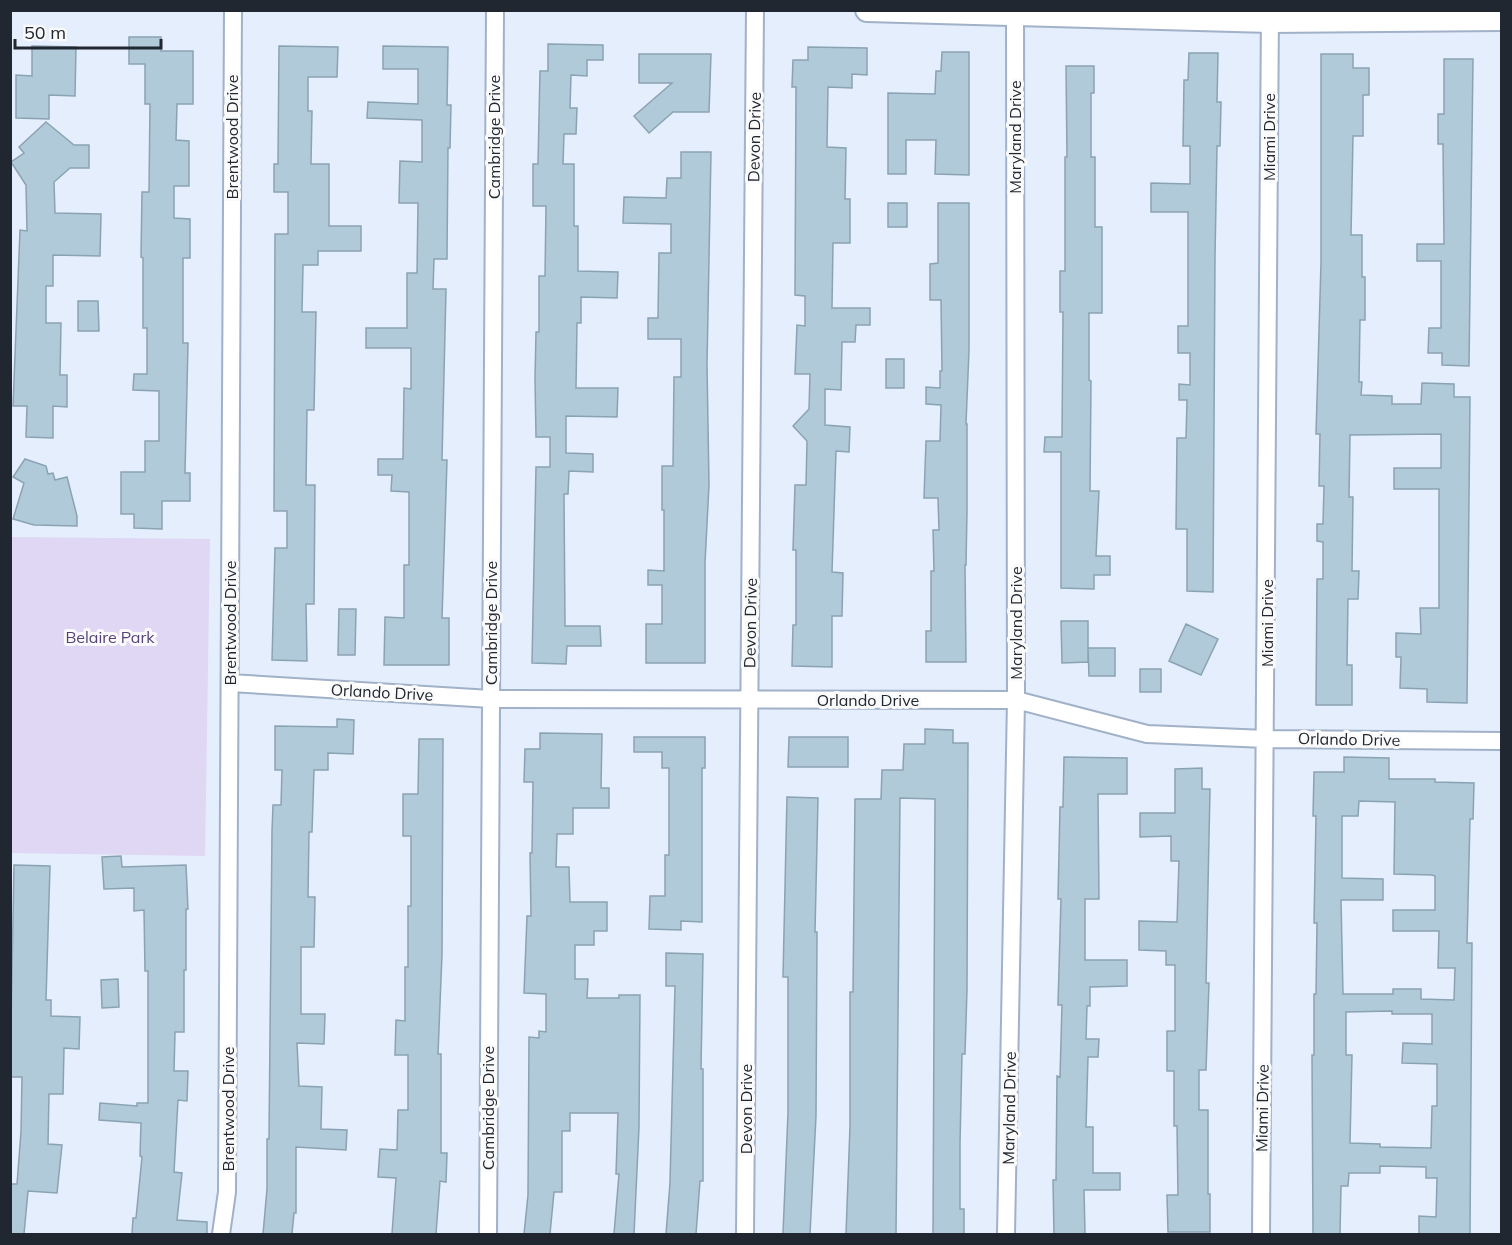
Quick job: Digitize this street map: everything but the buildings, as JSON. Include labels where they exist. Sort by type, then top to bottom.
[{"type":"street","name":"Brentwood Drive","points":[[221,1234],[227,1192],[233,10]]},
{"type":"street","name":"Cambridge Drive","points":[[488,1234],[495,10]]},
{"type":"street","name":"Devon Drive","points":[[745,1234],[755,10]]},
{"type":"street","points":[[867,10],[1502,19]]},
{"type":"street","name":"Maryland Drive","points":[[1006,1234],[1016,700],[1015,13]]},
{"type":"street","name":"Miami Drive","points":[[1261,1234],[1270,16]]},
{"type":"street","name":"Orlando Drive","points":[[230,683],[491,699],[1016,700],[1147,734],[1266,739],[1502,741]]},
{"type":"green space","name":"Belaire Park","points":[[11,537],[210,539],[205,856],[11,853]]}]
